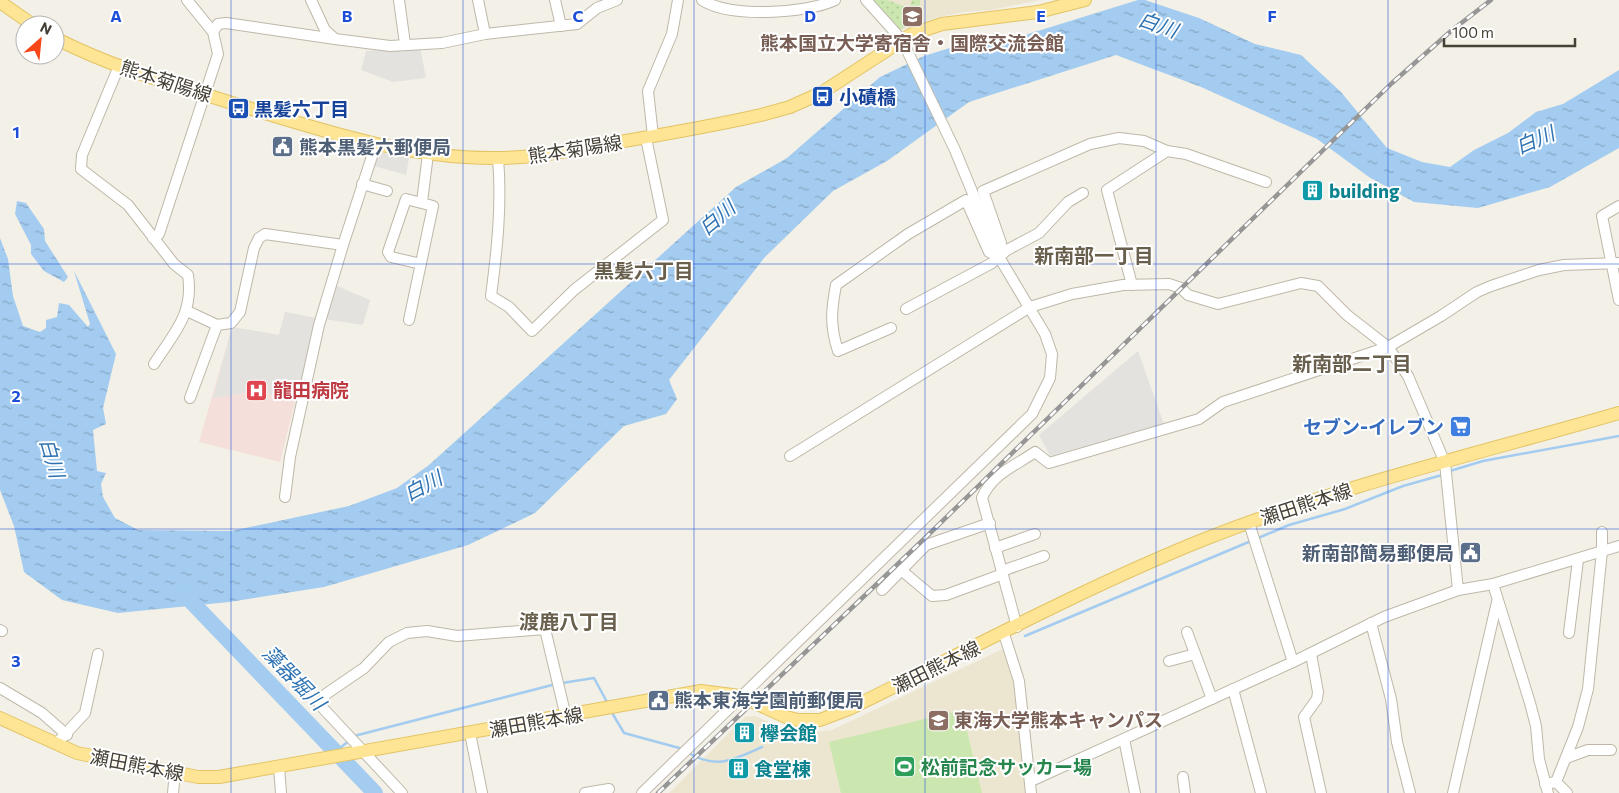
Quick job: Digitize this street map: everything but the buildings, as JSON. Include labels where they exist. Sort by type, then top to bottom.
[{"type":"main road","name":"熊本菊陽線","points":[[65,43],[119,66],[205,94],[376,144],[428,154],[498,158],[530,156],[649,137],[761,116],[790,107],[821,93],[912,34],[942,24],[1038,12],[1085,0]]},
{"type":"main road","points":[[0,2],[19,15]]},
{"type":"main road","name":"瀬田熊本線","points":[[0,718],[62,739],[77,753],[198,777],[219,777],[279,768],[701,691],[740,696],[786,717],[798,720],[820,720],[849,710],[1159,558],[1249,523],[1331,495],[1619,414]]},
{"type":"street","points":[[153,238],[159,234],[218,54],[213,32],[187,0]]},
{"type":"street","points":[[311,0],[325,30],[335,39]]},
{"type":"street","points":[[399,0],[405,44]]},
{"type":"street","points":[[478,0],[484,34]]},
{"type":"street","points":[[555,0],[561,26]]},
{"type":"street","points":[[213,32],[218,24],[226,23],[390,46],[442,43],[484,34],[577,24],[597,8],[617,0]]},
{"type":"street","points":[[498,158],[501,192],[499,229],[491,296],[509,307],[532,331],[574,290],[663,220],[649,137],[648,90],[672,34],[678,0]]},
{"type":"street","points":[[702,0],[716,7],[749,12],[820,6],[834,0]]},
{"type":"street","points":[[642,793],[1032,414],[1050,378],[1052,354],[1045,334],[999,257],[954,150],[902,40],[866,0]]},
{"type":"street","points":[[119,66],[82,155],[80,169],[128,205],[174,264],[188,275],[190,289],[187,311],[154,364]]},
{"type":"street","points":[[999,257],[1001,244],[983,191],[1090,144],[1119,138],[1144,141],[1167,151],[1186,154],[1266,182]]},
{"type":"street","points":[[284,497],[290,457],[320,325],[343,244],[376,144]]},
{"type":"street","points":[[1132,285],[1107,190],[1167,151]]},
{"type":"street","points":[[422,202],[428,154]]},
{"type":"street","points":[[362,184],[387,191]]},
{"type":"street","points":[[906,309],[992,263],[1007,250],[1039,233],[1068,202],[1083,193]]},
{"type":"street","points":[[409,320],[434,206],[406,199],[388,252],[391,257],[421,264]]},
{"type":"street","points":[[891,328],[838,351],[831,328],[836,285],[908,234],[966,200],[989,252],[999,257]]},
{"type":"street","points":[[1619,206],[1602,216],[1616,263],[1619,300]]},
{"type":"street","points":[[187,311],[217,325],[231,323],[240,312],[254,248],[258,238],[265,234],[343,244]]},
{"type":"street","points":[[1017,627],[982,498],[987,487],[998,475],[1036,452],[1049,463],[1198,419],[1223,402],[1388,347],[1477,292],[1539,270],[1564,265],[1616,263]]},
{"type":"street","points":[[790,456],[1030,307],[1072,294],[1132,285],[1169,284],[1181,288],[1188,295],[1218,304],[1301,283],[1318,286],[1348,315],[1388,347],[1408,376],[1445,463],[1458,590]]},
{"type":"street","points":[[190,398],[217,325]]},
{"type":"street","points":[[882,590],[926,545],[990,523]]},
{"type":"street","points":[[1249,523],[1293,662]]},
{"type":"street","points":[[1493,584],[1536,726],[1539,759],[1546,788],[1556,782],[1578,727],[1588,689],[1602,551],[1602,532]]},
{"type":"street","points":[[995,548],[1035,534]]},
{"type":"street","points":[[1031,781],[1311,654],[1371,623],[1458,590],[1493,584],[1578,560],[1619,546]]},
{"type":"street","points":[[901,570],[932,596],[946,596],[1044,556]]},
{"type":"street","points":[[1569,633],[1578,560]]},
{"type":"street","points":[[1453,793],[1497,601]]},
{"type":"street","points":[[1371,623],[1391,699],[1397,742],[1410,793]]},
{"type":"street","points":[[402,793],[360,752],[320,705],[322,699],[364,668],[389,642],[407,633],[427,631],[457,636],[545,628],[566,717]]},
{"type":"street","points":[[1187,632],[1212,699]]},
{"type":"street","points":[[1004,634],[1019,681],[1031,793]]},
{"type":"street","points":[[0,688],[42,712],[62,739],[85,713],[98,654]]},
{"type":"street","points":[[1170,661],[1195,654]]},
{"type":"street","points":[[1311,654],[1318,692],[1317,699],[1304,717],[1321,793]]},
{"type":"street","points":[[1234,689],[1261,793]]},
{"type":"street","points":[[470,734],[482,793]]},
{"type":"street","points":[[1124,739],[1135,793]]},
{"type":"street","points":[[1566,758],[1588,750],[1611,750]]},
{"type":"street","points":[[279,768],[281,793]]},
{"type":"street","points":[[174,793],[175,772]]},
{"type":"street","points":[[1183,777],[1185,793]]},
{"type":"street","points":[[1556,782],[1567,793]]},
{"type":"street","points":[[585,793],[609,788]]},
{"type":"shaded area","name":"熊本国立大学寄宿舎・国際交流会館","points":[[871,0],[1041,0],[935,18],[895,33],[877,4]]},
{"type":"shaded area","points":[[420,47],[426,78],[393,82],[361,70],[366,51]]},
{"type":"shaded area","points":[[380,152],[409,158],[406,175],[374,166]]},
{"type":"shaded area","points":[[335,285],[370,300],[363,325],[324,319]]},
{"type":"shaded area","name":"龍田病院","points":[[285,312],[316,318],[280,462],[199,442],[232,327],[279,335]]},
{"type":"shaded area","points":[[285,312],[316,318],[296,401],[256,391],[213,398],[232,327],[279,335]]},
{"type":"shaded area","points":[[1138,351],[1164,424],[1050,456],[1039,435]]},
{"type":"shaded area","name":"東海大学熊本キャンパス","points":[[1005,648],[1018,698],[1029,793],[669,793],[745,717],[755,716],[783,728],[808,733],[832,730]]},
{"type":"green space","points":[[871,0],[887,0],[909,8],[912,0],[920,0],[920,6],[913,20],[895,33],[877,4]]},
{"type":"green space","name":"松前記念サッカー場","points":[[962,710],[982,793],[841,793],[829,742]]},
{"type":"water","name":"白川","points":[[1138,0],[1145,0],[1199,18],[1255,44],[1301,55],[1341,92],[1387,148],[1422,162],[1450,167],[1474,150],[1508,133],[1536,112],[1563,104],[1619,70],[1619,148],[1550,187],[1478,208],[1414,202],[1369,177],[1317,139],[1201,87],[1116,55],[969,102],[887,161],[833,191],[765,257],[669,380],[677,399],[666,414],[624,426],[535,513],[468,545],[324,587],[229,602],[118,613],[62,600],[24,572],[14,526],[0,490],[0,238],[8,259],[13,296],[23,326],[40,332],[46,328],[46,320],[57,317],[59,303],[69,305],[88,327],[90,324],[74,271],[116,354],[103,408],[106,424],[93,430],[97,471],[106,473],[101,484],[103,497],[115,518],[138,530],[231,531],[349,506],[397,488],[429,465],[736,187],[787,158],[880,77],[924,56],[988,36],[1015,38]]},
{"type":"water","points":[[17,201],[26,203],[44,229],[45,241],[68,277],[64,282],[44,271],[31,254],[31,245],[15,214]]},
{"type":"waterway","points":[[1450,471],[1483,461],[1619,436]]},
{"type":"waterway","points":[[1256,539],[1289,525],[1345,509],[1403,486],[1442,475]]},
{"type":"waterway","points":[[1025,636],[1251,541]]},
{"type":"waterway","name":"藻器堀川","points":[[183,593],[375,793]]},
{"type":"waterway","points":[[562,683],[594,678],[608,704]]},
{"type":"waterway","points":[[354,736],[556,684]]},
{"type":"waterway","points":[[611,711],[624,733],[683,749]]},
{"type":"waterway","points":[[340,748],[350,740]]},
{"type":"waterway","points":[[687,752],[707,761],[716,762],[733,759],[762,747]]},
{"type":"railway","points":[[658,793],[924,539],[1392,83],[1451,31],[1491,0]]},
{"type":"place","name":"熊本国立大学寄宿舎・国際交流会館","points":[[912,17]]},
{"type":"place","name":"小磧橋","points":[[823,97]]},
{"type":"place","name":"黒髪六丁目","points":[[238,109]]},
{"type":"place","name":"熊本黒髪六郵便局","points":[[283,147]]},
{"type":"place","name":"building","points":[[1313,191]]},
{"type":"place","name":"龍田病院","points":[[257,390]]},
{"type":"place","name":"セブン-イレブン","points":[[1460,427]]},
{"type":"place","name":"新南部簡易郵便局","points":[[1470,553]]},
{"type":"place","name":"熊本東海学園前郵便局","points":[[658,700]]},
{"type":"place","name":"東海大学熊本キャンパス","points":[[938,720]]},
{"type":"place","name":"欅会館","points":[[744,733]]},
{"type":"place","name":"松前記念サッカー場","points":[[905,767]]},
{"type":"place","name":"食堂棟","points":[[738,769]]},
{"type":"district","name":"新南部一丁目","points":[[1094,256]]},
{"type":"district","name":"黒髪六丁目","points":[[644,271]]},
{"type":"district","name":"新南部二丁目","points":[[1352,364]]},
{"type":"district","name":"渡鹿八丁目","points":[[569,622]]}]
